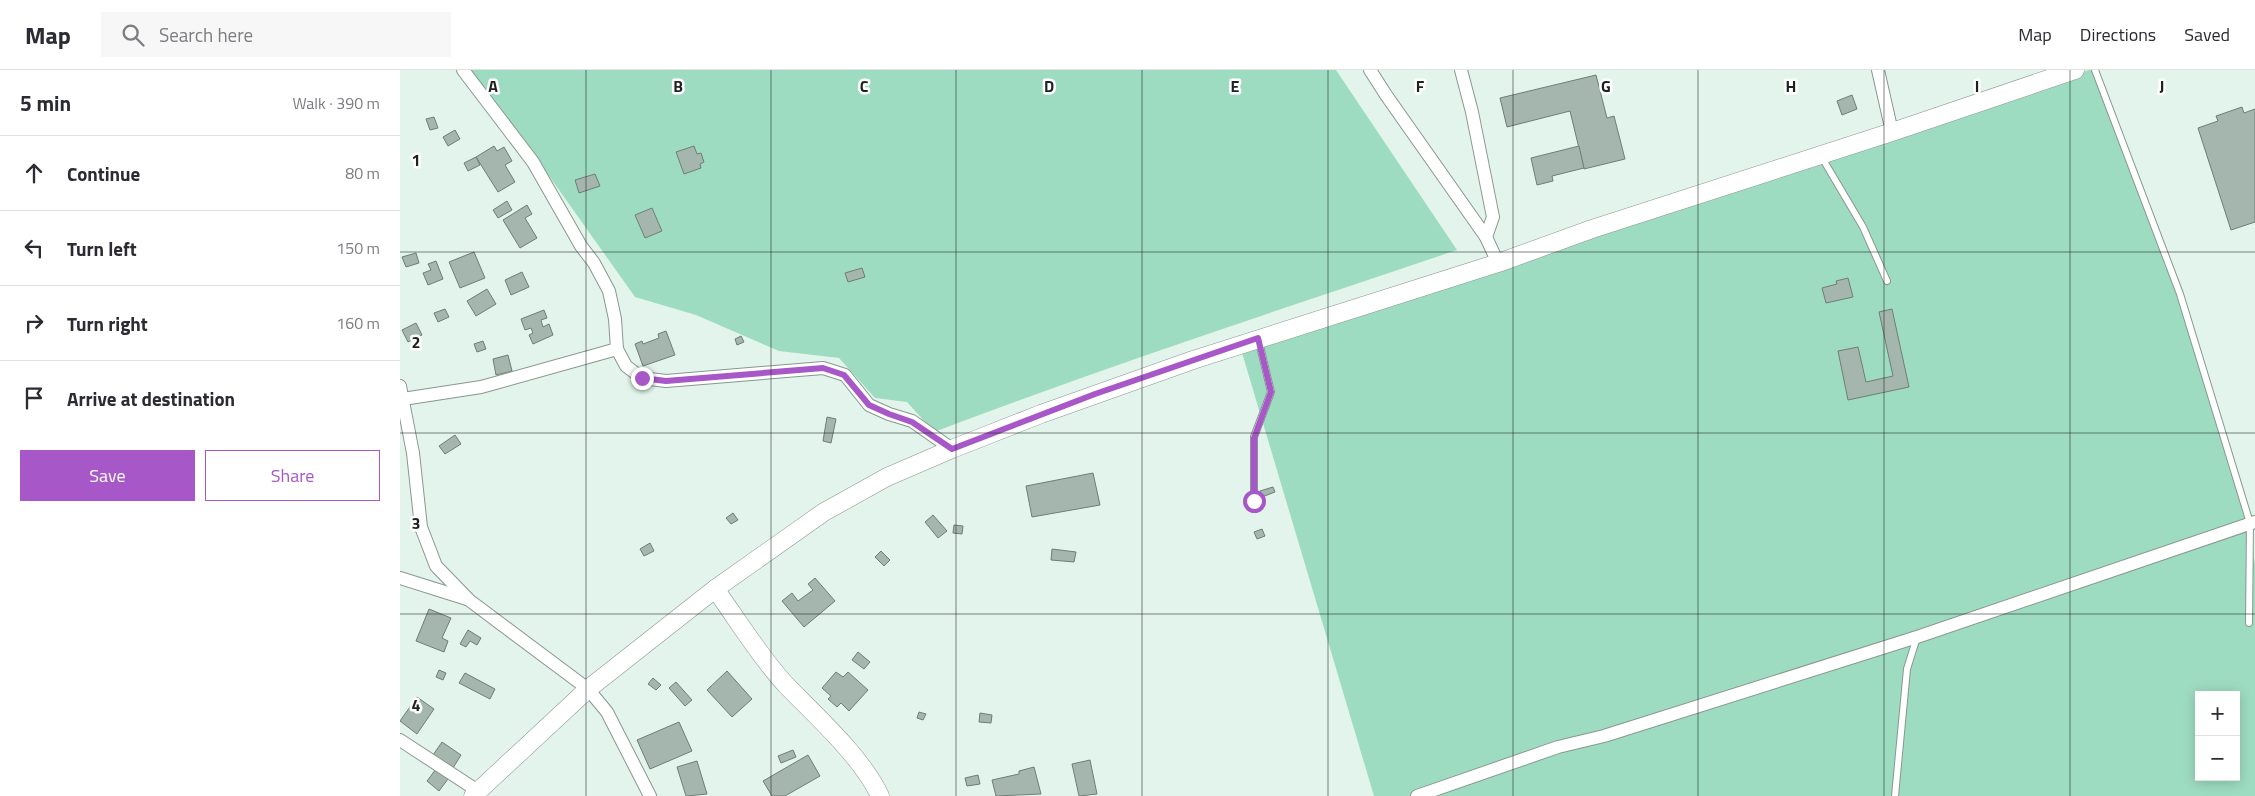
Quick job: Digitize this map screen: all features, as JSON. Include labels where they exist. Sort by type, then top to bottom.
[{"type":"main road","points":[[476,794],[588,689],[715,588],[824,512],[887,478],[952,449],[1095,394],[1258,338],[1498,263],[1592,229],[1892,132],[2075,70]]},
{"type":"main road","points":[[715,588],[785,684],[851,754],[876,786],[880,796]]},
{"type":"street","points":[[463,70],[533,162],[581,246],[594,263],[609,291],[615,320],[617,349],[626,366],[642,378],[666,381],[823,368],[844,375],[869,405],[912,422],[952,449]]},
{"type":"street","points":[[1370,70],[1486,237],[1498,263]]},
{"type":"street","points":[[1461,70],[1472,112],[1493,217],[1486,237]]},
{"type":"street","points":[[1878,70],[1892,132]]},
{"type":"street","points":[[617,349],[481,387],[402,392],[413,452],[421,528],[436,566],[469,600],[588,689],[607,712],[650,796]]},
{"type":"street","points":[[1417,796],[1558,747],[1604,736],[1917,637],[2252,522]]},
{"type":"street","points":[[400,578],[469,600]]},
{"type":"street","points":[[400,740],[476,794]]},
{"type":"lane","points":[[2095,70],[2180,294],[2252,522],[2249,623]]},
{"type":"lane","points":[[1820,155],[1863,227],[1887,281]]},
{"type":"lane","points":[[1254,501],[1254,438],[1271,392],[1258,338]]},
{"type":"lane","points":[[1895,796],[1907,669],[1917,637]]},
{"type":"green space","points":[[470,70],[1336,70],[1457,250],[1129,361],[934,432],[907,402],[875,398],[839,358],[779,351],[696,315],[635,297],[520,135]]},
{"type":"green space","points":[[2089,70],[2097,70],[2180,294],[2250,530],[2255,565],[2255,796],[1374,796],[1240,346],[1494,261]]},
{"type":"building","points":[[1596,75],[1607,118],[1614,116],[1625,159],[1584,169],[1570,111],[1507,127],[1500,98]]},
{"type":"building","points":[[1852,95],[1857,109],[1842,115],[1837,101]]},
{"type":"building","points":[[2242,107],[2244,113],[2255,109],[2255,222],[2231,230],[2198,128],[2218,121],[2216,116]]},
{"type":"building","points":[[434,117],[438,128],[430,130],[426,119]]},
{"type":"building","points":[[455,130],[460,139],[448,146],[443,137]]},
{"type":"building","points":[[494,146],[497,151],[504,147],[512,161],[505,165],[515,182],[498,192],[476,157]]},
{"type":"building","points":[[694,146],[697,154],[701,153],[704,162],[700,164],[701,168],[684,174],[676,152]]},
{"type":"building","points":[[1579,146],[1584,168],[1552,176],[1553,181],[1537,185],[1531,158]]},
{"type":"building","points":[[476,157],[480,165],[468,171],[464,163]]},
{"type":"building","points":[[595,174],[600,186],[579,193],[575,180]]},
{"type":"building","points":[[507,201],[512,210],[498,218],[493,210]]},
{"type":"building","points":[[527,205],[532,214],[525,218],[537,238],[520,248],[503,220]]},
{"type":"building","points":[[652,208],[662,231],[645,238],[635,215]]},
{"type":"building","points":[[474,252],[485,278],[460,288],[449,262]]},
{"type":"building","points":[[416,253],[419,263],[406,267],[402,257]]},
{"type":"building","points":[[436,261],[443,279],[428,285],[423,273],[431,270],[428,264]]},
{"type":"building","points":[[862,268],[865,277],[848,282],[845,273]]},
{"type":"building","points":[[522,272],[529,287],[511,295],[505,280]]},
{"type":"building","points":[[1848,278],[1853,297],[1826,303],[1822,288],[1837,284],[1836,281]]},
{"type":"building","points":[[487,289],[496,304],[476,316],[467,301]]},
{"type":"building","points":[[445,309],[449,317],[438,322],[434,313]]},
{"type":"building","points":[[1892,309],[1909,387],[1848,400],[1838,351],[1858,347],[1866,382],[1893,376],[1879,312]]},
{"type":"building","points":[[544,310],[547,318],[541,320],[543,327],[549,324],[553,335],[533,344],[529,335],[533,333],[531,328],[525,330],[521,319]]},
{"type":"building","points":[[416,323],[422,335],[408,342],[402,330]]},
{"type":"building","points":[[666,331],[675,355],[643,366],[635,344],[642,341],[643,344],[659,338],[658,334]]},
{"type":"building","points":[[741,336],[744,342],[737,345],[735,339]]},
{"type":"building","points":[[483,341],[486,349],[477,352],[474,344]]},
{"type":"building","points":[[508,355],[512,371],[496,375],[493,359]]},
{"type":"building","points":[[827,417],[836,419],[831,443],[823,441]]},
{"type":"building","points":[[455,435],[461,444],[445,454],[439,446]]},
{"type":"building","points":[[1093,473],[1100,505],[1032,517],[1026,486]]},
{"type":"building","points":[[1273,487],[1275,492],[1262,497],[1260,491]]},
{"type":"building","points":[[733,513],[738,520],[731,524],[726,518]]},
{"type":"building","points":[[933,515],[947,531],[938,538],[925,522]]},
{"type":"building","points":[[954,525],[963,526],[962,534],[953,533]]},
{"type":"building","points":[[1262,529],[1265,536],[1257,539],[1254,532]]},
{"type":"building","points":[[650,543],[654,551],[644,556],[640,549]]},
{"type":"building","points":[[1052,549],[1076,552],[1074,562],[1051,560]]},
{"type":"building","points":[[881,551],[890,560],[884,566],[875,557]]},
{"type":"building","points":[[815,578],[835,601],[804,627],[782,601],[792,593],[798,601],[813,590],[808,584]]},
{"type":"building","points":[[429,609],[451,618],[442,638],[448,641],[444,652],[416,641]]},
{"type":"building","points":[[468,630],[481,638],[477,645],[470,641],[466,647],[460,644]]},
{"type":"building","points":[[858,652],[870,662],[864,669],[852,660]]},
{"type":"building","points":[[439,670],[446,673],[443,680],[436,677]]},
{"type":"building","points":[[727,671],[752,699],[732,717],[707,690]]},
{"type":"building","points":[[836,672],[843,677],[848,672],[868,690],[849,711],[841,703],[837,707],[828,699],[831,696],[822,688]]},
{"type":"building","points":[[465,673],[495,689],[490,699],[459,683]]},
{"type":"building","points":[[653,678],[661,685],[656,690],[648,684]]},
{"type":"building","points":[[676,682],[692,700],[685,706],[669,688]]},
{"type":"building","points":[[417,697],[434,709],[417,734],[400,721]]},
{"type":"building","points":[[919,712],[926,714],[923,720],[917,718]]},
{"type":"building","points":[[980,713],[992,715],[991,723],[979,722]]},
{"type":"building","points":[[679,722],[692,751],[650,769],[637,740]]},
{"type":"building","points":[[442,742],[461,755],[453,768],[433,755]]},
{"type":"building","points":[[793,750],[796,757],[781,763],[778,756]]},
{"type":"building","points":[[808,755],[820,776],[785,796],[772,796],[763,781]]},
{"type":"building","points":[[1090,760],[1097,794],[1079,796],[1072,764]]},
{"type":"building","points":[[697,761],[707,794],[686,796],[677,767]]},
{"type":"building","points":[[1034,767],[1041,794],[996,796],[992,780],[1019,774],[1019,771]]},
{"type":"building","points":[[436,769],[448,779],[439,791],[427,781]]},
{"type":"building","points":[[978,775],[980,784],[967,786],[965,778]]},
{"type":"route","points":[[642,378],[666,381],[746,376],[823,368],[844,375],[869,405],[889,414],[905,418],[923,428],[952,449],[1095,394],[1258,338],[1271,392],[1254,438],[1254,501]]}]
